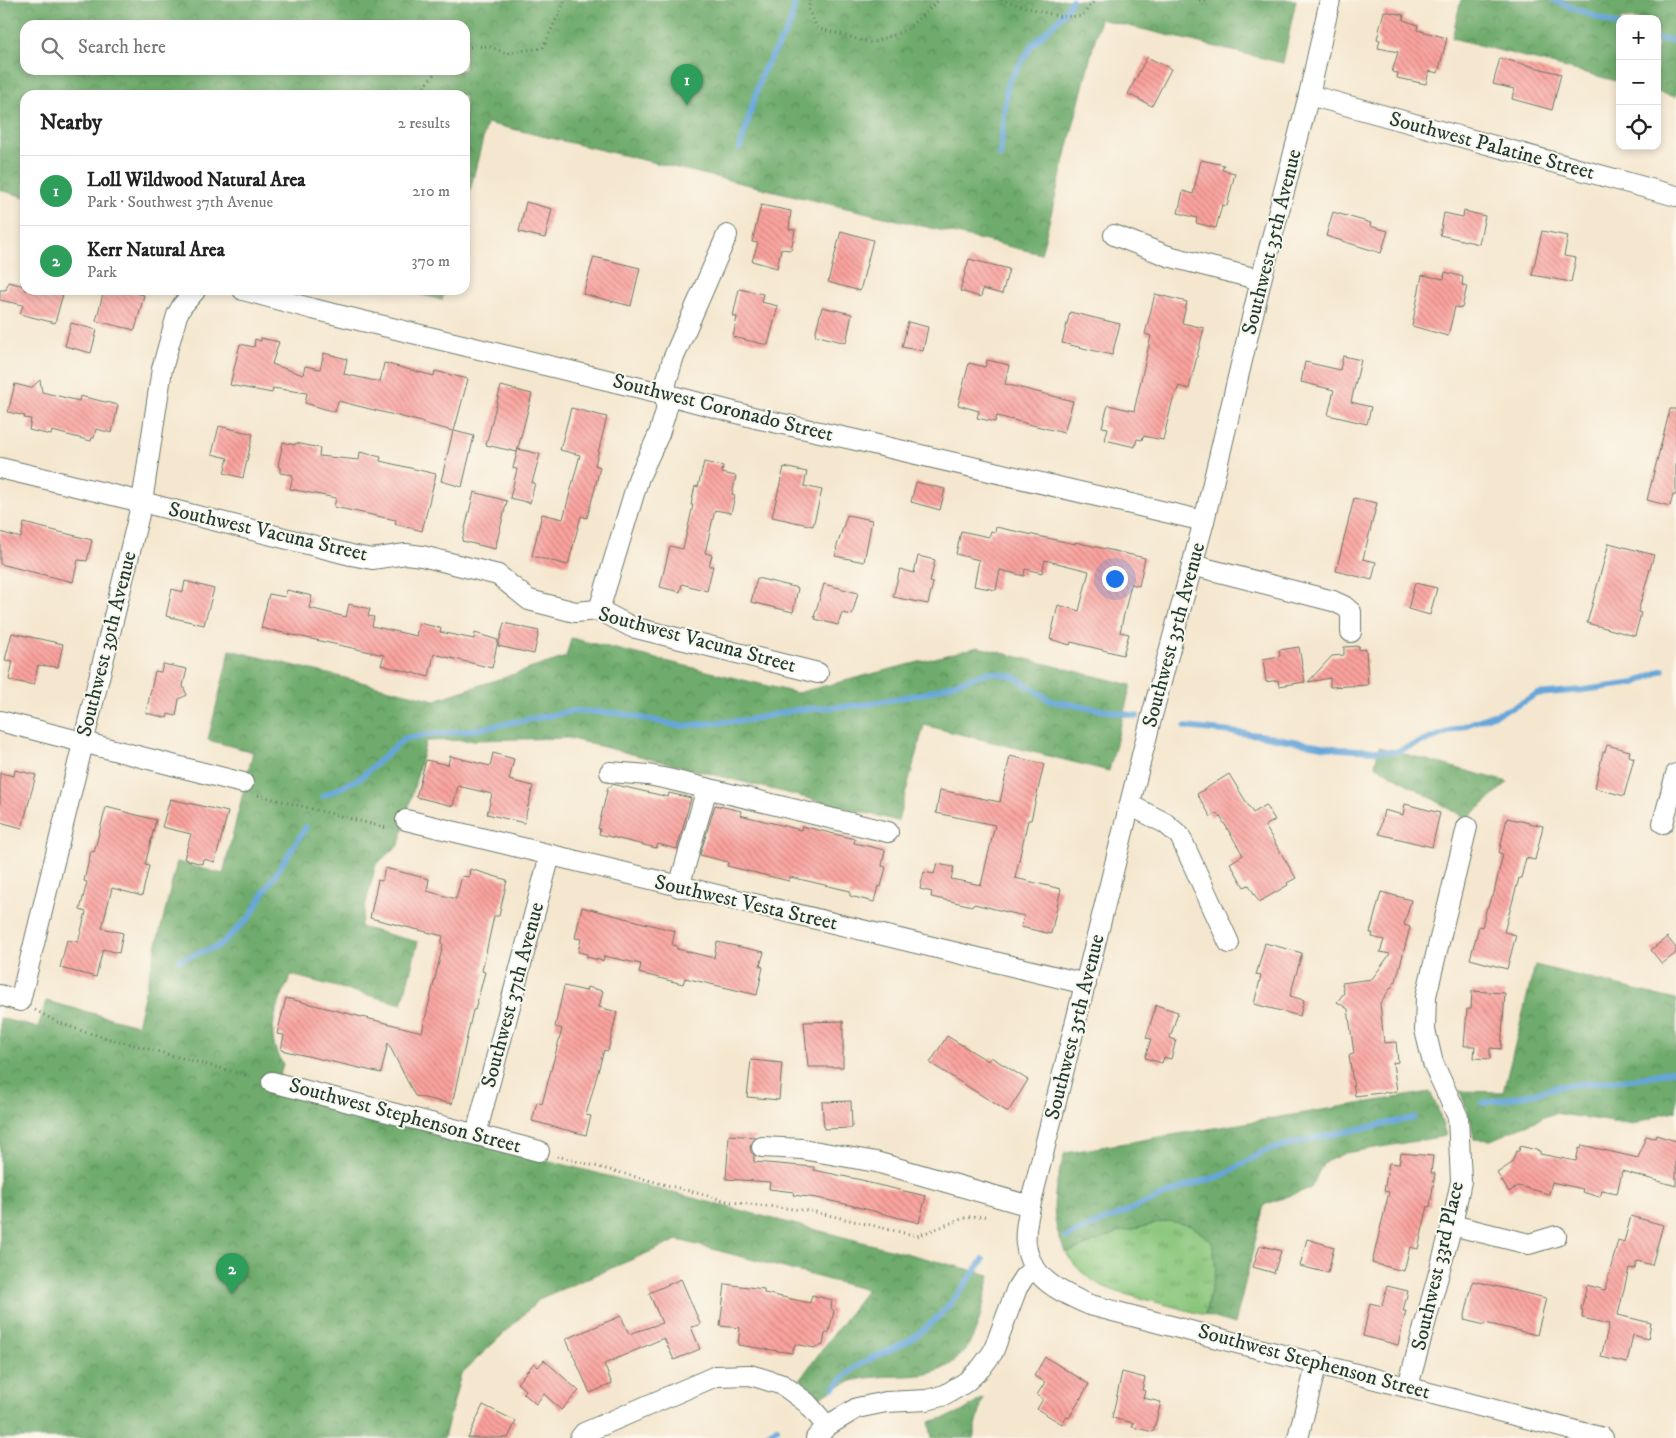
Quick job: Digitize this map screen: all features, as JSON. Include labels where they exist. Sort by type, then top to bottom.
[{"type":"street","name":"Southwest 35th Avenue","points":[[1035,1268],[1029,1259],[1026,1244],[1030,1206],[1130,805],[1204,521],[1261,280],[1309,95],[1330,0]]},
{"type":"street","name":"Southwest Palatine Street","points":[[1309,95],[1676,196]]},
{"type":"street","points":[[599,610],[639,477],[659,434],[666,411],[666,383],[673,359],[727,235]]},
{"type":"street","points":[[1114,235],[1168,256],[1261,280]]},
{"type":"street","name":"Southwest 39th Avenue","points":[[20,1000],[142,502],[162,369],[178,315],[182,306],[192,295]]},
{"type":"street","name":"Southwest Coronado Street","points":[[261,295],[760,419],[1204,521]]},
{"type":"street","name":"Southwest Vacuna Street","points":[[0,468],[351,555],[372,559],[406,554],[417,555],[498,575],[529,600],[575,612],[599,610],[632,627],[818,674]]},
{"type":"street","points":[[1192,565],[1332,601],[1344,606],[1351,612],[1351,632]]},
{"type":"street","points":[[0,721],[243,783]]},
{"type":"street","points":[[610,772],[648,775],[888,832]]},
{"type":"street","points":[[1663,823],[1676,774]]},
{"type":"street","points":[[679,887],[706,788]]},
{"type":"street","points":[[1130,805],[1165,823],[1180,836],[1229,943]]},
{"type":"street","name":"Southwest Vesta Street","points":[[406,820],[1086,984]]},
{"type":"street","name":"Southwest 33rd Place","points":[[1408,1386],[1452,1225],[1460,1180],[1458,1117],[1433,1063],[1425,1030],[1426,996],[1468,827]]},
{"type":"street","name":"Southwest 37th Avenue","points":[[476,1134],[550,855]]},
{"type":"street","points":[[0,996],[20,1000]]},
{"type":"street","name":"Southwest Stephenson Street","points":[[272,1082],[539,1152]]},
{"type":"street","points":[[762,1147],[809,1150],[876,1162],[1030,1206]]},
{"type":"street","points":[[1452,1225],[1529,1244],[1556,1236]]},
{"type":"street","points":[[580,1438],[584,1433],[716,1376],[750,1375],[783,1385],[807,1403],[822,1432],[857,1408],[886,1402],[927,1400],[945,1395],[966,1382],[981,1368],[993,1352],[1017,1288],[1024,1277],[1035,1268]]},
{"type":"street","name":"Southwest Stephenson Street","points":[[1035,1268],[1044,1280],[1054,1287],[1069,1296],[1090,1304],[1603,1438]]},
{"type":"street","points":[[1298,1438],[1317,1362]]},
{"type":"path","points":[[470,47],[489,46],[505,53],[543,48],[565,0]]},
{"type":"path","points":[[811,0],[808,8],[816,28],[871,43],[906,30],[939,0]]},
{"type":"path","points":[[1001,0],[1061,18],[1082,16],[1095,0]]},
{"type":"path","points":[[1199,0],[1209,0]]},
{"type":"path","points":[[422,90],[433,75]]},
{"type":"path","points":[[243,783],[248,792],[389,828],[406,820]]},
{"type":"path","points":[[20,1000],[50,1018],[78,1030],[272,1082]]},
{"type":"path","points":[[539,1152],[731,1202],[811,1211],[917,1236],[967,1217],[992,1216]]},
{"type":"green space","points":[[0,0],[1296,0],[1283,63],[1100,19],[1041,254],[487,123],[470,190],[470,90],[20,90],[20,196],[0,190]]},
{"type":"green space","points":[[1461,0],[1676,0],[1676,97],[1661,93],[1661,15],[1616,15],[1616,81],[1452,38]]},
{"type":"green space","points":[[422,295],[444,295],[442,300]]},
{"type":"green space","points":[[571,638],[797,693],[978,647],[1131,685],[1109,771],[924,725],[898,821],[568,738],[426,741],[399,845],[376,864],[360,927],[418,942],[402,1004],[291,975],[281,997],[274,1020],[274,1042],[283,1064],[276,1090],[990,1275],[979,1320],[969,1344],[958,1358],[946,1367],[933,1372],[920,1375],[855,1380],[819,1397],[800,1379],[867,1290],[678,1240],[541,1298],[461,1374],[444,1438],[0,1438],[0,1018],[38,1028],[46,1001],[137,1025],[177,862],[223,874],[253,752],[208,740],[230,650],[435,700],[566,657]]},
{"type":"green space","points":[[1379,747],[1508,782],[1467,819],[1375,765]]},
{"type":"green space","points":[[1535,965],[1676,1000],[1676,1111],[1661,1114],[1633,1125],[1554,1113],[1491,1140],[1474,1139],[1471,1122],[1460,1091],[1503,1092]]},
{"type":"green space","points":[[1430,1092],[1438,1109],[1446,1136],[1345,1153],[1323,1163],[1311,1188],[1264,1205],[1235,1324],[1205,1315],[1216,1268],[1212,1242],[1192,1226],[1168,1221],[1120,1232],[1066,1253],[1060,1240],[1054,1203],[1055,1191],[1065,1153]]},
{"type":"green space","points":[[1168,1221],[1192,1225],[1212,1242],[1216,1268],[1205,1315],[1112,1290],[1083,1273],[1066,1253],[1120,1232]]},
{"type":"green space","points":[[983,1398],[973,1438],[932,1438],[929,1422],[958,1414]]},
{"type":"building","points":[[1384,11],[1404,15],[1403,20],[1418,25],[1417,30],[1447,38],[1438,73],[1429,71],[1426,84],[1397,78],[1398,73],[1392,72],[1398,52],[1378,48],[1380,40],[1377,39]]},
{"type":"building","points":[[1147,57],[1171,69],[1152,106],[1128,94]]},
{"type":"building","points":[[1500,58],[1561,74],[1552,110],[1512,99],[1514,89],[1493,84]]},
{"type":"building","points":[[1201,160],[1224,165],[1222,170],[1235,173],[1227,206],[1222,205],[1216,228],[1196,223],[1197,218],[1178,213],[1183,191],[1193,194]]},
{"type":"building","points":[[526,202],[552,209],[545,238],[519,232]]},
{"type":"building","points":[[761,205],[791,211],[789,229],[795,230],[791,250],[781,249],[777,268],[752,261],[758,243],[752,242]]},
{"type":"building","points":[[1464,211],[1485,216],[1479,244],[1440,235],[1444,213],[1463,217]]},
{"type":"building","points":[[1333,212],[1371,223],[1370,226],[1388,231],[1381,253],[1326,236]]},
{"type":"building","points":[[841,231],[873,240],[860,291],[828,282]]},
{"type":"building","points":[[1542,231],[1568,236],[1564,256],[1576,258],[1571,282],[1532,275]]},
{"type":"building","points":[[594,257],[640,268],[631,306],[583,294]]},
{"type":"building","points":[[969,259],[1009,269],[1002,294],[983,289],[981,297],[960,291]]},
{"type":"building","points":[[1445,272],[1463,277],[1462,285],[1467,286],[1462,308],[1455,307],[1448,336],[1412,326],[1422,275],[1444,279]]},
{"type":"building","points":[[8,282],[20,285],[20,295],[63,295],[55,323],[20,314],[23,305],[0,300],[0,290],[6,290]]},
{"type":"building","points":[[739,289],[763,294],[761,302],[778,306],[768,345],[733,337],[737,317],[733,316]]},
{"type":"building","points":[[1155,294],[1187,302],[1182,323],[1204,328],[1189,389],[1179,386],[1172,403],[1163,440],[1143,436],[1142,440],[1137,439],[1135,447],[1105,440],[1108,428],[1102,427],[1108,405],[1134,411],[1151,336],[1145,334]]},
{"type":"building","points":[[103,295],[144,295],[135,330],[96,321]]},
{"type":"building","points":[[822,307],[852,314],[846,343],[815,335]]},
{"type":"building","points":[[1070,312],[1120,324],[1112,355],[1062,343]]},
{"type":"building","points":[[908,322],[928,327],[923,351],[902,347]]},
{"type":"building","points":[[71,323],[97,330],[91,353],[65,346]]},
{"type":"building","points":[[261,338],[279,342],[272,364],[303,375],[305,366],[320,369],[324,353],[347,359],[344,374],[380,382],[384,363],[434,376],[435,371],[468,379],[454,431],[474,436],[462,487],[441,481],[453,431],[338,401],[335,412],[305,403],[307,393],[273,388],[272,393],[230,385],[240,344],[254,347],[255,339],[261,341]]},
{"type":"building","points":[[1343,356],[1361,360],[1351,402],[1371,407],[1367,424],[1328,415],[1334,390],[1301,382],[1305,362],[1340,370]]},
{"type":"building","points":[[987,360],[1009,365],[1005,384],[1073,401],[1064,433],[997,416],[995,422],[977,418],[979,411],[958,405],[969,363],[985,367]]},
{"type":"building","points":[[40,380],[42,392],[79,401],[80,396],[118,405],[112,433],[96,429],[94,438],[91,441],[52,431],[51,435],[29,430],[31,419],[8,412],[15,384],[31,388]]},
{"type":"building","points":[[501,386],[532,394],[517,452],[486,445]]},
{"type":"building","points":[[571,408],[607,417],[595,465],[600,467],[595,488],[587,518],[581,516],[568,565],[532,556],[542,514],[563,519],[580,455],[560,450]]},
{"type":"building","points":[[1670,409],[1676,409],[1676,495],[1673,495],[1670,506],[1647,500]]},
{"type":"building","points":[[219,426],[253,434],[243,478],[224,473],[228,458],[212,454]]},
{"type":"building","points":[[283,442],[320,448],[319,456],[359,460],[360,452],[381,457],[380,461],[436,474],[422,531],[395,524],[396,520],[334,507],[336,498],[290,489],[293,475],[280,473],[280,467],[278,466]]},
{"type":"building","points":[[518,449],[540,454],[532,483],[535,483],[530,503],[510,498],[517,469],[513,468]]},
{"type":"building","points":[[704,462],[723,466],[722,473],[736,476],[732,495],[735,496],[731,513],[715,510],[705,553],[712,555],[709,566],[713,566],[707,591],[682,584],[680,592],[660,587],[670,546],[683,549],[693,505],[691,505],[695,486],[698,487]]},
{"type":"building","points":[[784,467],[807,472],[804,486],[822,490],[813,526],[772,517]]},
{"type":"building","points":[[916,482],[945,489],[940,510],[911,502]]},
{"type":"building","points":[[474,492],[507,501],[495,549],[462,541]]},
{"type":"building","points":[[1354,498],[1377,503],[1363,559],[1376,562],[1372,580],[1336,571]]},
{"type":"building","points":[[847,515],[872,520],[864,562],[835,556]]},
{"type":"building","points":[[24,523],[92,540],[87,561],[78,560],[73,582],[0,564],[0,532],[21,538]]},
{"type":"building","points":[[996,527],[1145,558],[1139,586],[1131,584],[1120,632],[1129,634],[1123,655],[1071,642],[1070,645],[1050,639],[1058,605],[1079,611],[1089,571],[1045,560],[1042,573],[1025,569],[1024,576],[1000,570],[996,590],[974,586],[979,560],[956,554],[961,531],[989,537],[991,531],[995,532]]},
{"type":"building","points":[[1609,543],[1654,555],[1638,612],[1641,613],[1635,636],[1587,623]]},
{"type":"building","points":[[918,556],[935,560],[930,582],[933,583],[928,604],[893,597],[900,569],[914,573]]},
{"type":"building","points":[[757,578],[798,588],[793,612],[751,602]]},
{"type":"building","points":[[185,581],[214,589],[204,625],[166,616],[172,589],[183,592]]},
{"type":"building","points":[[1415,583],[1437,588],[1430,615],[1408,609]]},
{"type":"building","points":[[824,584],[858,593],[852,615],[842,613],[838,625],[815,619],[816,617],[814,617]]},
{"type":"building","points":[[287,590],[312,596],[309,608],[346,617],[349,604],[370,609],[368,616],[374,617],[372,626],[416,636],[419,623],[441,628],[440,632],[474,639],[475,633],[498,640],[492,668],[434,654],[429,677],[381,665],[384,655],[261,628],[269,594],[285,597]]},
{"type":"building","points":[[504,623],[539,631],[534,654],[498,646]]},
{"type":"building","points":[[12,633],[63,644],[58,667],[38,665],[34,685],[9,680],[13,661],[5,660]]},
{"type":"building","points":[[1359,646],[1359,650],[1366,649],[1368,685],[1330,687],[1330,678],[1308,682],[1332,656],[1344,655],[1344,647]]},
{"type":"building","points":[[1299,647],[1305,682],[1279,686],[1278,680],[1266,682],[1263,659],[1280,656],[1279,650]]},
{"type":"building","points":[[163,664],[187,669],[183,686],[187,695],[179,699],[176,716],[168,714],[167,718],[146,713],[155,671],[161,672]]},
{"type":"building","points":[[1607,745],[1630,751],[1629,756],[1634,758],[1624,796],[1595,788],[1603,752],[1605,752]]},
{"type":"building","points":[[493,753],[514,759],[509,780],[533,786],[524,823],[487,814],[492,794],[458,786],[453,806],[416,797],[426,760],[448,765],[450,756],[490,766]]},
{"type":"building","points":[[1010,756],[1044,764],[1031,820],[1028,820],[1015,878],[1061,889],[1051,934],[1021,927],[1024,916],[974,904],[973,906],[931,897],[932,892],[920,889],[924,872],[934,874],[937,864],[954,867],[951,879],[981,885],[995,825],[936,813],[940,790],[1000,802]]},
{"type":"building","points":[[15,770],[36,775],[22,828],[0,822],[0,773],[14,776]]},
{"type":"building","points":[[1229,774],[1253,813],[1266,805],[1275,820],[1265,826],[1296,878],[1287,883],[1288,885],[1259,902],[1249,885],[1244,887],[1230,863],[1243,855],[1221,818],[1217,813],[1211,817],[1197,794]]},
{"type":"building","points":[[612,784],[668,797],[669,793],[691,798],[677,849],[658,844],[656,848],[599,834],[600,829],[598,829],[608,787],[611,787]]},
{"type":"building","points":[[170,799],[228,812],[215,862],[203,859],[202,864],[184,859],[191,834],[162,827]]},
{"type":"building","points":[[1405,804],[1440,813],[1432,847],[1379,834],[1384,810],[1403,815]]},
{"type":"building","points":[[715,805],[741,811],[740,815],[801,830],[802,826],[855,839],[854,843],[885,850],[882,866],[886,867],[881,887],[878,886],[874,902],[850,896],[850,891],[790,877],[789,881],[727,866],[728,862],[700,855]]},
{"type":"building","points":[[106,807],[156,820],[145,865],[149,866],[142,896],[112,888],[102,928],[123,933],[119,953],[103,949],[96,977],[60,968],[67,940],[78,942],[86,912],[80,910],[87,882],[84,881],[91,851],[94,852]]},
{"type":"building","points":[[1507,818],[1543,826],[1535,860],[1526,858],[1504,932],[1516,935],[1507,969],[1470,959],[1479,926],[1482,927],[1487,907],[1491,897],[1493,897],[1503,854],[1499,853]]},
{"type":"building","points":[[385,868],[429,879],[427,891],[456,899],[462,876],[469,877],[470,869],[507,880],[499,916],[494,916],[482,971],[485,972],[475,1010],[473,1010],[452,1104],[415,1096],[388,1043],[381,1073],[281,1050],[284,1035],[277,1034],[286,998],[422,1032],[443,945],[441,944],[443,936],[370,918],[378,880],[382,881]]},
{"type":"building","points":[[1381,892],[1411,900],[1404,925],[1410,927],[1396,981],[1380,1003],[1384,1043],[1396,1042],[1398,1062],[1393,1063],[1397,1091],[1355,1096],[1349,1055],[1354,1054],[1348,1009],[1337,1002],[1344,993],[1342,983],[1372,979],[1390,954],[1380,952],[1384,940],[1372,937],[1373,933],[1370,933]]},
{"type":"building","points":[[582,907],[675,931],[672,945],[677,946],[677,949],[714,958],[717,942],[764,952],[760,966],[763,967],[757,995],[685,978],[683,984],[639,973],[641,964],[604,956],[603,961],[587,957],[587,954],[578,952],[581,939],[575,938]]},
{"type":"building","points":[[1667,937],[1676,948],[1676,953],[1662,964],[1651,950]]},
{"type":"building","points":[[1265,943],[1302,953],[1290,996],[1304,1000],[1300,1016],[1254,1004],[1261,976],[1256,975]]},
{"type":"building","points":[[564,986],[586,991],[587,987],[603,991],[599,1007],[617,1012],[608,1051],[604,1050],[586,1115],[591,1116],[586,1135],[532,1121],[537,1102],[542,1104],[562,1029],[555,1027]]},
{"type":"building","points":[[1472,991],[1505,993],[1501,1049],[1490,1048],[1490,1059],[1474,1058],[1475,1046],[1464,1046],[1467,1009],[1471,1009]]},
{"type":"building","points":[[1156,1005],[1178,1012],[1170,1038],[1176,1040],[1171,1059],[1164,1057],[1162,1063],[1145,1058],[1151,1039],[1146,1038]]},
{"type":"building","points":[[843,1021],[843,1067],[808,1067],[804,1022]]},
{"type":"building","points":[[947,1036],[988,1061],[991,1057],[1028,1080],[1008,1112],[930,1063]]},
{"type":"building","points":[[751,1060],[782,1063],[779,1100],[747,1097]]},
{"type":"building","points":[[851,1101],[852,1128],[824,1129],[822,1102]]},
{"type":"building","points":[[729,1135],[756,1137],[750,1146],[751,1152],[754,1155],[754,1162],[814,1167],[814,1170],[926,1196],[919,1223],[850,1205],[793,1195],[794,1192],[769,1189],[770,1182],[726,1179]]},
{"type":"building","points":[[1656,1135],[1676,1141],[1676,1186],[1622,1171],[1617,1194],[1602,1191],[1600,1197],[1582,1192],[1583,1189],[1552,1182],[1549,1194],[1518,1186],[1509,1192],[1497,1173],[1512,1163],[1520,1146],[1540,1151],[1540,1154],[1576,1161],[1579,1148],[1581,1149],[1582,1145],[1638,1158],[1646,1136],[1655,1138]]},
{"type":"building","points":[[1401,1153],[1433,1156],[1431,1173],[1435,1173],[1430,1207],[1428,1206],[1418,1249],[1410,1247],[1404,1271],[1372,1263],[1389,1192],[1384,1191],[1389,1163],[1399,1164]]},
{"type":"building","points":[[1631,1216],[1663,1225],[1652,1265],[1637,1261],[1635,1269],[1629,1268],[1618,1315],[1651,1323],[1648,1339],[1633,1335],[1627,1363],[1601,1357],[1609,1324],[1582,1318],[1583,1310],[1581,1310],[1587,1285],[1605,1290],[1618,1240],[1624,1242]]},
{"type":"building","points":[[1307,1239],[1334,1247],[1328,1273],[1300,1266]]},
{"type":"building","points":[[1260,1245],[1281,1251],[1274,1273],[1253,1267]]},
{"type":"building","points":[[681,1279],[700,1323],[700,1325],[691,1327],[700,1349],[674,1360],[664,1338],[604,1364],[612,1384],[590,1393],[566,1339],[621,1316],[629,1334],[662,1323],[649,1293]]},
{"type":"building","points":[[1473,1281],[1546,1298],[1537,1335],[1464,1320]]},
{"type":"building","points":[[725,1284],[764,1289],[764,1293],[810,1303],[812,1295],[832,1300],[831,1308],[834,1311],[829,1332],[825,1334],[823,1345],[815,1348],[795,1344],[792,1353],[738,1345],[740,1328],[720,1326]]},
{"type":"building","points":[[1387,1286],[1408,1291],[1403,1311],[1406,1311],[1398,1345],[1363,1336],[1370,1303],[1382,1306]]},
{"type":"building","points":[[1045,1357],[1089,1384],[1069,1418],[1066,1417],[1062,1424],[1037,1409],[1043,1399],[1037,1395],[1045,1382],[1034,1376]]},
{"type":"building","points":[[544,1360],[579,1391],[561,1410],[544,1394],[536,1404],[523,1393],[525,1390],[517,1383],[534,1363],[538,1367]]},
{"type":"building","points":[[1122,1372],[1145,1378],[1142,1390],[1145,1391],[1143,1398],[1161,1402],[1153,1432],[1132,1427],[1134,1423],[1112,1418]]},
{"type":"building","points":[[483,1405],[516,1421],[508,1438],[468,1438]]},
{"type":"waterway","points":[[740,148],[762,73],[790,25],[796,0]]},
{"type":"waterway","points":[[1000,156],[1007,85],[1032,45],[1061,17],[1072,0]]},
{"type":"waterway","points":[[1553,0],[1616,24]]},
{"type":"waterway","points":[[1661,39],[1676,41]]},
{"type":"waterway","points":[[1185,727],[1259,735],[1339,749],[1395,752],[1514,707],[1537,694],[1635,683],[1663,670]]},
{"type":"waterway","points":[[323,796],[360,778],[405,738],[472,730],[574,711],[618,713],[680,726],[748,720],[795,710],[863,705],[926,693],[988,672],[1013,676],[1051,701],[1137,716]]},
{"type":"waterway","points":[[179,960],[219,946],[250,917],[306,827]]},
{"type":"waterway","points":[[1483,1103],[1532,1094],[1561,1086],[1641,1078],[1676,1070]]},
{"type":"waterway","points":[[1066,1237],[1186,1186],[1224,1175],[1264,1151],[1324,1136],[1414,1118]]},
{"type":"waterway","points":[[834,1388],[856,1367],[907,1341],[925,1328],[952,1301],[983,1260]]},
{"type":"waterway","points":[[762,1438],[777,1428]]},
{"type":"place","name":"Loll Wildwood Natural Area","points":[[687,105]]},
{"type":"place","name":"Kerr Natural Area","points":[[232,1294]]}]
